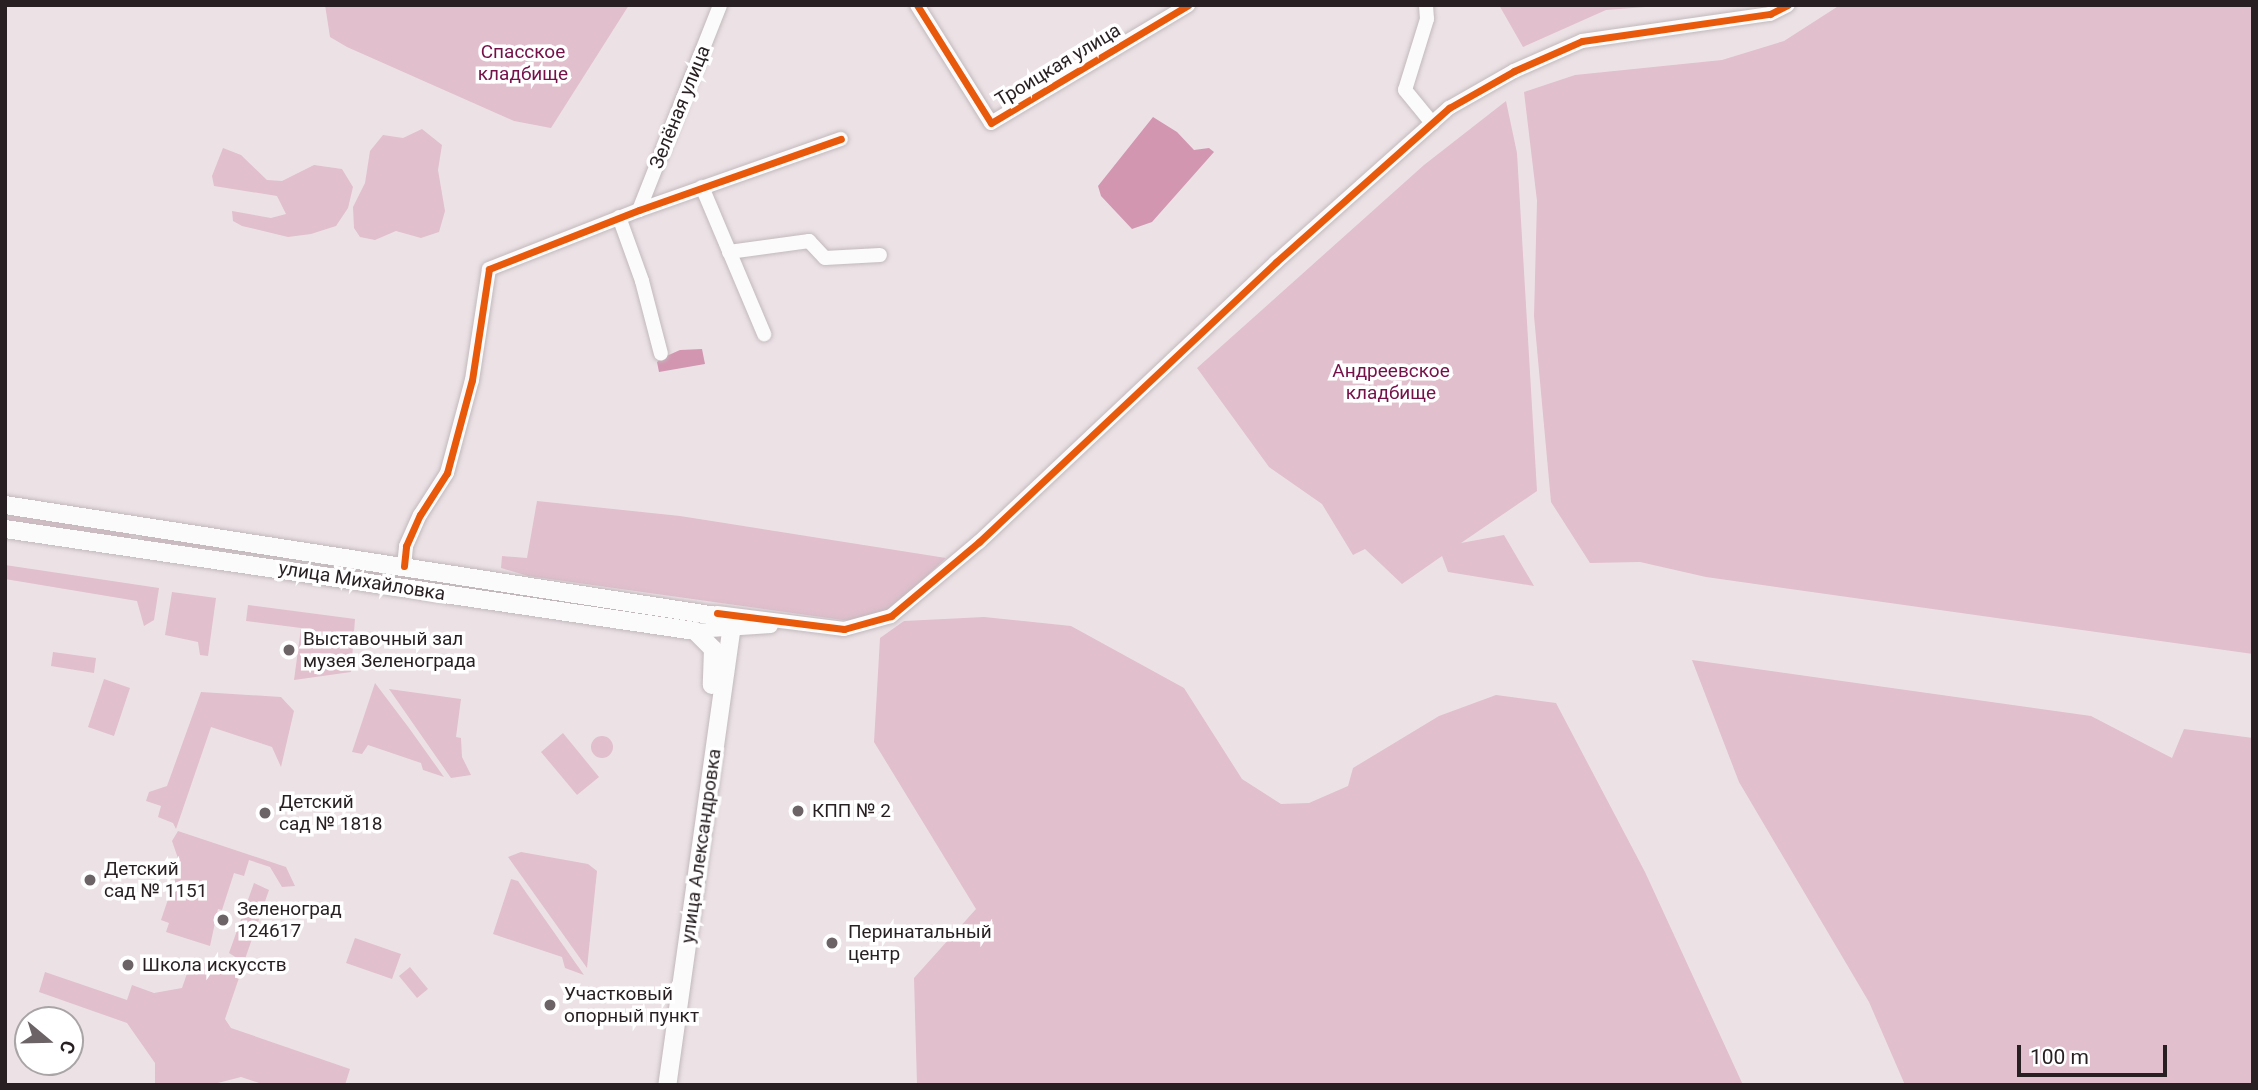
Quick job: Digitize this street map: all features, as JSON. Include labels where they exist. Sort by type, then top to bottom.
[{"type":"main road","name":"улица Михайловка","points":[[5,505],[404,566],[726,623]]},
{"type":"main road","name":"улица Михайловка","points":[[5,529],[695,631]]},
{"type":"main road","name":"улица Александровка","points":[[667,1085],[726,623]]},
{"type":"main road","points":[[695,631],[705,637],[721,662]]},
{"type":"main road","name":"улица Александровка","points":[[655,1085],[721,662]]},
{"type":"street","name":"Зелёная улица","points":[[639,209],[720,5]]},
{"type":"street","name":"Троицкая улица","points":[[917,5],[992,123],[1188,5]]},
{"type":"street","points":[[1426,5],[1427,19],[1405,90],[1432,123]]},
{"type":"street","points":[[726,623],[861,627],[903,608],[1432,123],[1471,94],[1582,41],[1770,14],[1788,5]]},
{"type":"street","points":[[404,566],[406,546],[420,514],[447,472],[472,380],[489,269],[639,209],[841,139]]},
{"type":"street","points":[[702,187],[764,334]]},
{"type":"street","points":[[619,217],[642,281],[661,354]]},
{"type":"street","points":[[729,252],[809,241],[825,258],[880,254]]},
{"type":"street","points":[[138,547],[137,532],[142,526]]},
{"type":"street","points":[[314,573],[320,562],[317,553]]},
{"type":"street","points":[[726,623],[756,628],[787,624]]},
{"type":"street","name":"улица Михайловка","points":[[695,631],[726,623]]},
{"type":"street","points":[[721,662],[734,644],[756,628]]},
{"type":"green space","name":"Спасское кладбище","points":[[325,5],[629,5],[551,128],[514,121],[347,47],[330,37]]},
{"type":"green space","points":[[1499,5],[1672,5],[1606,10],[1523,47]]},
{"type":"green space","points":[[1840,5],[2253,5],[2253,654],[1706,577],[1640,562],[1590,563],[1551,502],[1534,316],[1537,201],[1524,92],[1575,75],[1722,60],[1784,41]]},
{"type":"green space","name":"Андреевское кладбище","points":[[1506,101],[1517,153],[1537,491],[1461,543],[1504,535],[1534,586],[1448,572],[1442,556],[1402,584],[1365,549],[1353,555],[1322,504],[1269,467],[1197,368],[1424,165]]},
{"type":"green space","points":[[422,129],[442,145],[438,170],[445,211],[439,232],[421,238],[396,231],[375,240],[360,237],[354,228],[353,207],[365,183],[370,151],[383,135],[403,138]]},
{"type":"green space","points":[[223,148],[241,155],[267,180],[282,181],[314,165],[342,169],[353,187],[348,208],[336,226],[311,234],[288,237],[242,226],[233,221],[232,211],[271,218],[286,214],[277,196],[214,186],[212,176]]},
{"type":"green space","points":[[537,501],[680,516],[946,558],[891,609],[850,621],[528,576],[501,568],[502,556],[527,558]]},
{"type":"green space","points":[[5,513],[131,532],[130,538],[5,520]]},
{"type":"green space","points":[[141,535],[314,560],[313,562],[142,540]]},
{"type":"green space","points":[[326,562],[562,597],[561,603],[325,567]]},
{"type":"green space","points":[[5,565],[159,588],[154,620],[144,626],[137,601],[5,579]]},
{"type":"green space","points":[[172,592],[216,598],[208,656],[200,655],[198,642],[165,635]]},
{"type":"green space","points":[[248,605],[355,619],[351,672],[294,680],[301,628],[246,621]]},
{"type":"green space","points":[[984,617],[1071,626],[1184,688],[1242,779],[1281,804],[1309,803],[1348,786],[1353,768],[1439,716],[1496,695],[1556,703],[1645,872],[1743,1085],[917,1085],[914,978],[976,909],[874,742],[880,638],[904,621]]},
{"type":"green space","points":[[53,652],[96,658],[94,673],[51,666]]},
{"type":"green space","points":[[1692,660],[2091,716],[2172,758],[2184,729],[2253,738],[2253,1085],[1905,1085],[1869,1002],[1739,782]]},
{"type":"green space","points":[[104,679],[130,688],[114,736],[88,727]]},
{"type":"green space","points":[[375,683],[444,777],[423,770],[421,763],[368,745],[362,754],[352,752]]},
{"type":"green space","points":[[389,689],[461,699],[456,737],[461,738],[462,757],[471,775],[451,778]]},
{"type":"green space","points":[[201,692],[281,697],[294,711],[281,767],[272,747],[211,727],[176,829],[173,823],[158,817],[161,806],[146,801],[149,792],[167,786]]},
{"type":"green space","points":[[563,733],[599,777],[577,795],[541,752]]},
{"type":"green space","points":[[598,736],[606,736],[613,743],[613,751],[606,758],[598,758],[591,751],[591,743]]},
{"type":"green space","points":[[178,831],[286,867],[295,886],[282,887],[270,867],[249,860],[244,876],[234,873],[222,910],[218,909],[210,946],[166,932],[169,923],[161,920],[180,864],[172,841]]},
{"type":"green space","points":[[521,852],[588,864],[597,871],[587,968],[508,857]]},
{"type":"green space","points":[[511,879],[518,881],[584,975],[565,968],[562,957],[493,934]]},
{"type":"green space","points":[[254,883],[269,890],[245,959],[237,958],[229,953]]},
{"type":"green space","points":[[355,938],[401,954],[392,979],[346,963]]},
{"type":"green space","points":[[192,959],[240,975],[225,1019],[231,1028],[350,1069],[345,1085],[265,1085],[241,1077],[210,1085],[155,1085],[155,1063],[127,1023],[39,992],[45,972],[127,1000],[132,985],[154,993],[182,988]]},
{"type":"green space","points":[[410,967],[428,989],[417,998],[399,976]]},
{"type":"shaded area","points":[[1153,117],[1177,132],[1194,150],[1209,148],[1214,152],[1152,222],[1132,229],[1101,196],[1098,186]]},
{"type":"shaded area","points":[[702,349],[705,364],[659,372],[657,362],[662,358],[680,350]]},
{"type":"cycle path","points":[[917,5],[991,123],[1188,5]]},
{"type":"cycle path","points":[[717,613],[844,629],[891,616],[979,542],[1276,262],[1449,108],[1514,71],[1582,41],[1770,14],[1788,5]]},
{"type":"cycle path","points":[[404,566],[406,546],[420,515],[447,473],[472,380],[489,269],[639,210],[841,139]]},
{"type":"place","name":"Выставочный зал музея Зеленограда","points":[[289,650]]},
{"type":"place","name":"КПП № 2","points":[[798,811]]},
{"type":"place","name":"Детский сад № 1818","points":[[265,813]]},
{"type":"place","name":"Детский сад № 1151","points":[[90,880]]},
{"type":"place","name":"Зеленоград 124617","points":[[223,920]]},
{"type":"place","name":"Перинатальный центр","points":[[832,943]]},
{"type":"place","name":"Школа искусств","points":[[128,965]]},
{"type":"place","name":"Участковый опорный пункт","points":[[550,1005]]}]
